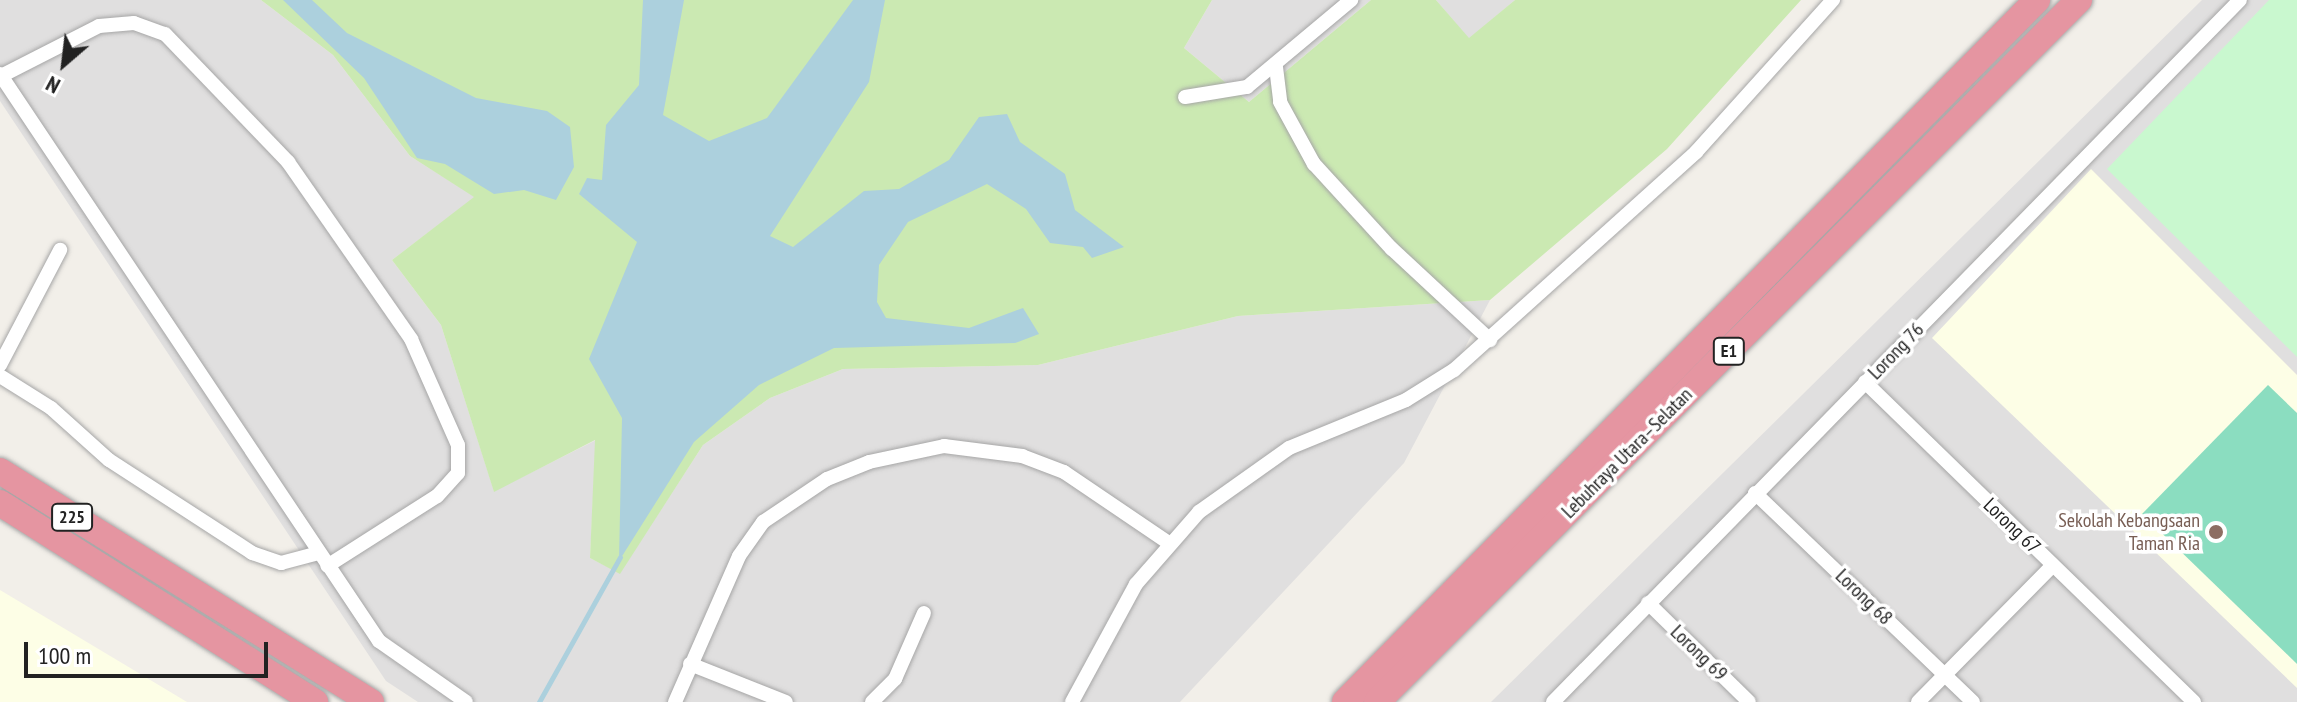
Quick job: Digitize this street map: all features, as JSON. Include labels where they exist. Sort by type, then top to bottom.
[{"type":"highway","name":"Lebuhraya Utara–Selatan","points":[[1345,702],[2037,0]]},
{"type":"highway","name":"Lebuhraya Utara–Selatan","points":[[1377,702],[2079,0]]},
{"type":"highway","name":"225","points":[[0,471],[371,702]]},
{"type":"highway","name":"225","points":[[0,503],[315,702]]},
{"type":"street","points":[[1185,97],[1224,95],[1276,67],[1351,0]]},
{"type":"street","points":[[1072,702],[1122,607],[1169,543],[1265,462],[1431,388],[1490,340],[1696,152],[1833,0]]},
{"type":"street","name":"Lorong 76","points":[[1553,702],[2240,0]]},
{"type":"street","points":[[327,566],[437,496],[458,473],[458,445],[411,339],[288,162],[165,34],[134,23],[99,26],[1,75],[318,553],[327,566],[386,650],[466,702]]},
{"type":"street","points":[[1276,67],[1280,102],[1314,164],[1490,340]]},
{"type":"street","points":[[0,365],[60,250]]},
{"type":"street","points":[[0,376],[109,460],[252,553],[281,563],[318,553]]},
{"type":"street","name":"Lorong 67","points":[[1865,382],[2194,702]]},
{"type":"street","points":[[675,702],[739,556],[763,522],[827,479],[900,454],[958,446],[1046,464],[1169,543]]},
{"type":"street","name":"Lorong 68","points":[[1755,493],[1973,702]]},
{"type":"street","points":[[1918,702],[2052,566]]},
{"type":"street","name":"Lorong 69","points":[[1648,603],[1749,702]]},
{"type":"street","points":[[872,702],[895,679],[924,613]]},
{"type":"street","points":[[690,664],[786,702]]},
{"type":"shaded area","points":[[0,0],[261,0],[333,55],[410,156],[475,197],[392,260],[441,325],[494,491],[596,440],[590,558],[620,573],[703,445],[770,398],[843,369],[1038,365],[1238,316],[1490,300],[1404,463],[1180,702],[418,702],[386,681],[0,101]]},
{"type":"shaded area","points":[[1212,0],[1371,0],[1249,102],[1184,48]]},
{"type":"shaded area","points":[[1436,0],[1515,0],[1469,39]]},
{"type":"shaded area","points":[[2202,0],[2297,0],[2297,702],[1491,702]]},
{"type":"shaded area","name":"Sekolah Kebangsaan Taman Ria","points":[[2091,169],[2297,375],[2297,688],[1932,338]]},
{"type":"shaded area","points":[[0,590],[187,702],[0,702]]},
{"type":"green space","points":[[261,0],[1212,0],[1184,48],[1249,102],[1371,0],[1436,0],[1469,38],[1515,0],[1801,0],[1667,149],[1490,300],[1238,316],[1038,365],[843,369],[770,398],[703,445],[620,574],[590,558],[595,440],[494,492],[441,325],[392,260],[474,197],[410,156],[333,55]]},
{"type":"green space","points":[[2269,0],[2297,0],[2297,357],[2107,169]]},
{"type":"green space","points":[[2268,385],[2297,413],[2297,664],[2142,514]]},
{"type":"water","points":[[283,0],[312,0],[347,33],[476,98],[547,111],[570,127],[574,167],[556,200],[524,190],[494,194],[445,164],[417,158],[364,78]]},
{"type":"water","points":[[643,0],[684,0],[663,115],[709,141],[767,118],[853,0],[885,0],[869,82],[770,236],[793,247],[864,191],[899,189],[949,160],[979,117],[1007,114],[1020,142],[1065,174],[1075,210],[1124,247],[1092,258],[1083,247],[1050,243],[1026,209],[987,184],[908,222],[879,265],[877,302],[886,318],[969,328],[1023,308],[1039,334],[1015,343],[834,348],[759,385],[694,442],[619,561],[622,418],[589,359],[637,242],[579,194],[587,178],[602,180],[606,125],[639,85]]},
{"type":"waterway","points":[[539,702],[620,557]]},
{"type":"place","name":"Sekolah Kebangsaan Taman Ria","points":[[2216,532]]}]
